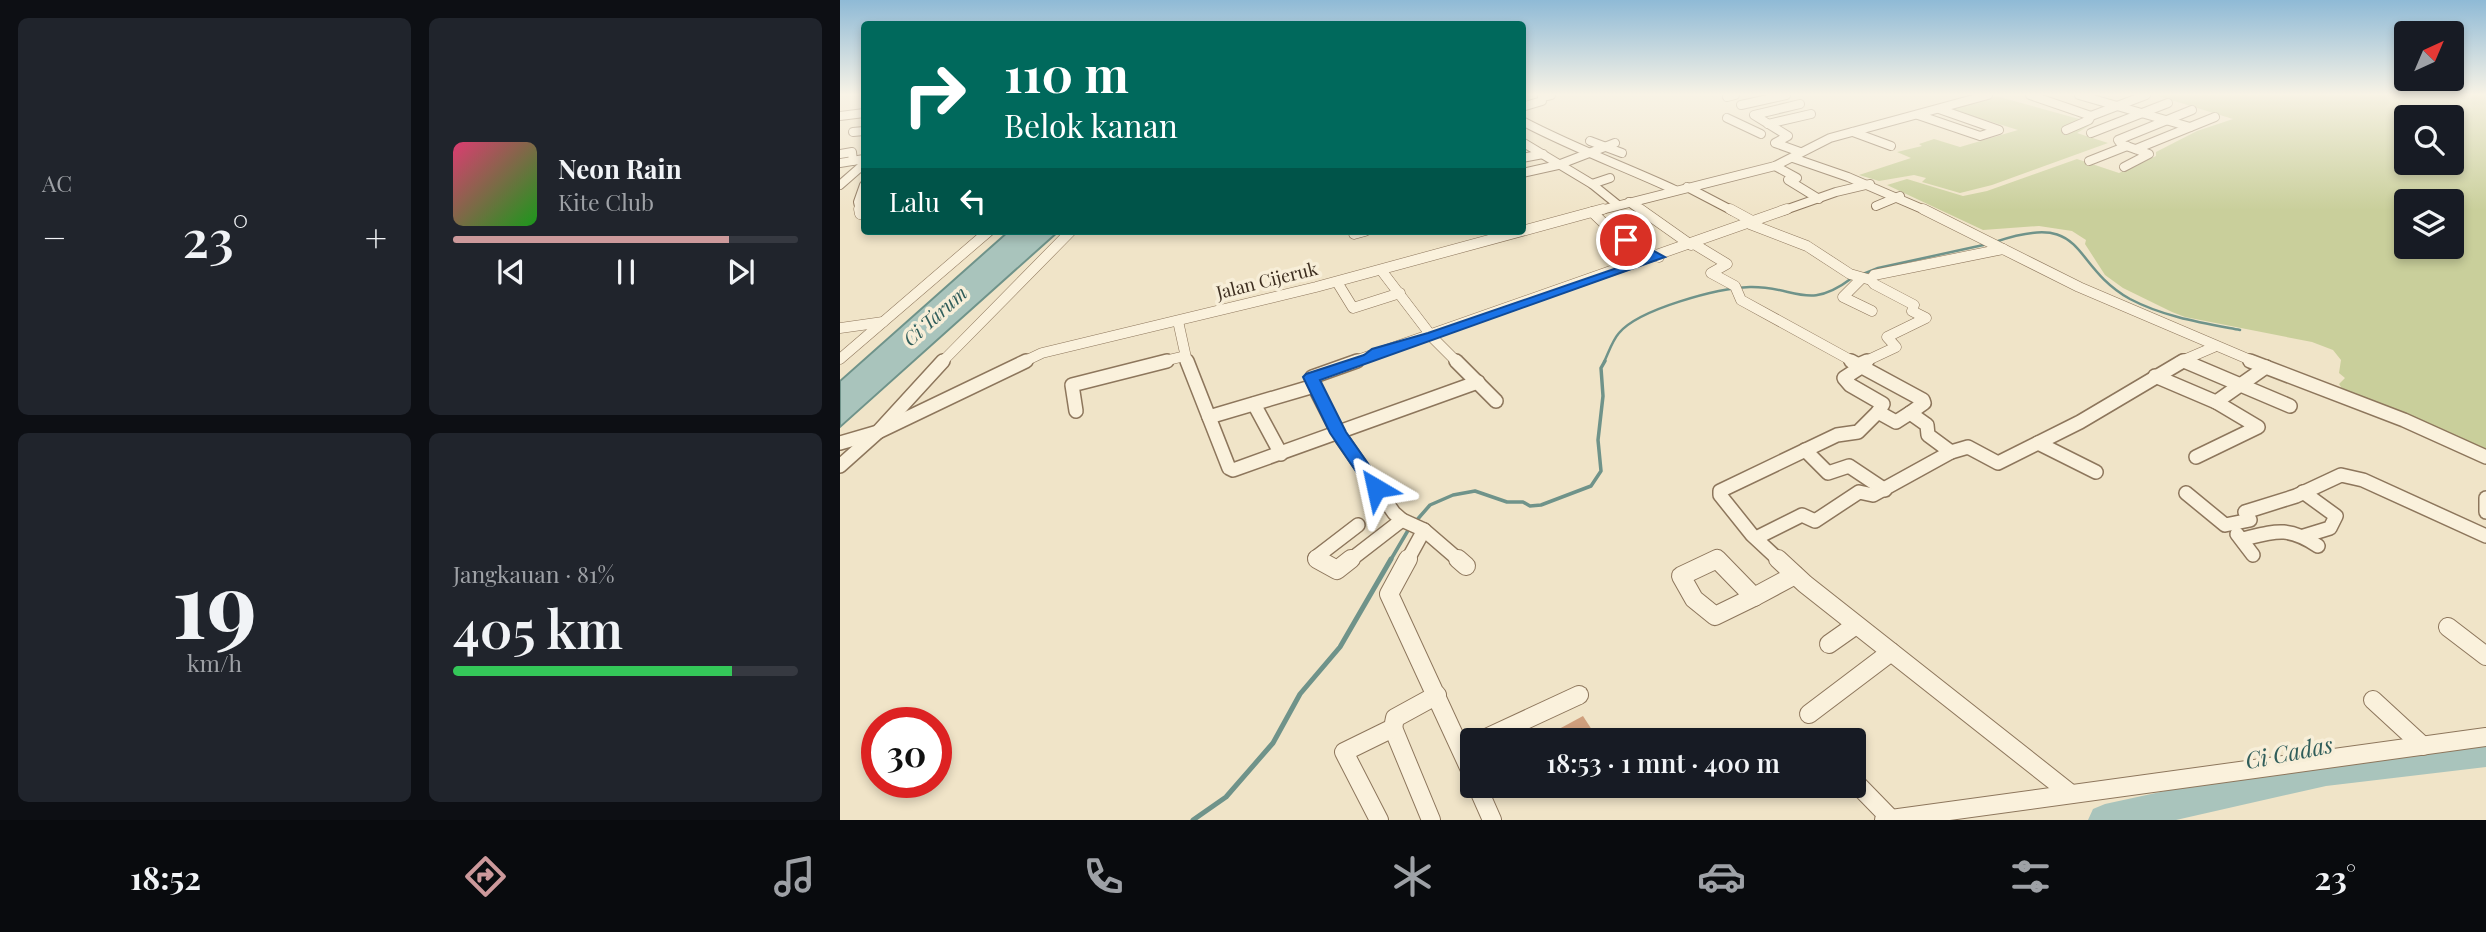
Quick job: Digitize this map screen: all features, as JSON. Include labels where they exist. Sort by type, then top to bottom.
[{"type":"street","points":[[1547,133],[1675,190]]},
{"type":"street","points":[[1783,133],[1788,136],[1771,144],[1900,196],[2002,249],[2214,347],[2353,400],[2486,457]]},
{"type":"street","name":"Jalan Cijeruk","points":[[1526,230],[1775,166],[1847,133]]},
{"type":"street","points":[[1858,133],[1891,146]]},
{"type":"street","points":[[1972,133],[1980,136],[1989,133]]},
{"type":"street","points":[[2123,167],[2149,155],[2118,140],[2134,133]]},
{"type":"street","points":[[2089,161],[2172,133]]},
{"type":"street","points":[[1747,141],[1761,134]]},
{"type":"street","points":[[1526,140],[1546,136]]},
{"type":"street","points":[[1590,141],[1622,153]]},
{"type":"street","points":[[1527,172],[1559,165],[1615,143]]},
{"type":"street","points":[[1526,144],[1727,264],[1711,273],[1736,290],[1741,300],[1924,401],[1896,422],[1878,412]]},
{"type":"street","points":[[1526,156],[1560,145]]},
{"type":"street","points":[[1526,151],[1538,151]]},
{"type":"street","points":[[840,154],[852,152],[853,161]]},
{"type":"street","points":[[840,163],[861,162]]},
{"type":"street","points":[[840,185],[861,165]]},
{"type":"street","points":[[1775,166],[1797,178],[1788,180],[1819,198]]},
{"type":"street","points":[[1527,172],[1542,182]]},
{"type":"street","points":[[1592,184],[1610,178]]},
{"type":"street","points":[[840,185],[861,184]]},
{"type":"street","points":[[1466,566],[1422,529],[1403,521],[1386,502],[1338,433],[1311,379],[1314,376],[1369,359],[1377,352],[1433,336],[1659,257],[1819,198],[1870,184]]},
{"type":"street","points":[[1687,187],[1752,223],[1807,246],[1914,305],[1912,311],[1926,318],[1887,337],[1896,347],[1843,377],[1850,385],[1884,405],[1872,421],[1857,432],[1837,435],[1720,491],[1742,523],[1795,575],[2071,794]]},
{"type":"street","points":[[860,214],[858,202],[861,193]]},
{"type":"street","points":[[1876,206],[1900,196]]},
{"type":"street","points":[[1592,212],[1613,232],[1659,257]]},
{"type":"street","points":[[840,359],[984,235]]},
{"type":"street","points":[[840,466],[878,432],[963,339],[1067,235]]},
{"type":"street","name":"Jalan Cijeruk","points":[[878,432],[1030,357],[1336,282],[1508,235]]},
{"type":"street","points":[[1872,312],[1843,297],[1861,278],[1948,257],[2002,249]]},
{"type":"street","points":[[1381,270],[1433,336],[1496,401]]},
{"type":"street","points":[[1336,282],[1353,307],[1400,293]]},
{"type":"street","points":[[1178,321],[1185,356],[1229,468],[1233,470],[1478,383]]},
{"type":"street","points":[[840,328],[883,322]]},
{"type":"street","points":[[1756,538],[1802,514],[1815,521],[1859,492],[1871,496],[1885,490],[1951,452],[1968,447],[1998,463],[2080,422],[2183,360],[2214,347]]},
{"type":"street","points":[[1076,411],[1072,385],[1185,356]]},
{"type":"street","points":[[2183,360],[2290,406]]},
{"type":"street","points":[[2216,402],[2266,367]]},
{"type":"street","points":[[2155,376],[2216,402],[2258,426],[2256,430],[2196,457]]},
{"type":"street","points":[[1871,397],[1891,384]]},
{"type":"street","points":[[1209,417],[1314,386]]},
{"type":"street","points":[[1254,404],[1281,454]]},
{"type":"street","points":[[1910,413],[1927,425],[1928,435],[1951,452]]},
{"type":"street","points":[[840,443],[878,432]]},
{"type":"street","points":[[2038,443],[2096,472]]},
{"type":"street","points":[[1805,450],[1828,474],[1849,466],[1885,490]]},
{"type":"street","points":[[2225,525],[2250,520],[2245,512],[2303,492],[2341,475],[2350,476],[2486,536]]},
{"type":"street","points":[[2303,492],[2336,516],[2330,528],[2304,536]]},
{"type":"street","points":[[2186,493],[2243,539]]},
{"type":"street","points":[[2486,498],[2486,512]]},
{"type":"street","points":[[1358,525],[1315,558],[1337,570],[1403,521]]},
{"type":"street","points":[[1422,529],[1389,592],[1437,695],[1460,736]]},
{"type":"street","points":[[2243,539],[2285,529],[2304,536],[2318,546]]},
{"type":"street","points":[[2243,539],[2243,546],[2253,555]]},
{"type":"street","points":[[1754,597],[1795,575]]},
{"type":"street","points":[[1829,644],[1856,625]]},
{"type":"street","points":[[2448,627],[2486,656]]},
{"type":"street","points":[[1809,714],[1891,652]]},
{"type":"street","points":[[1431,820],[1393,728],[1395,718],[1437,695]]},
{"type":"street","points":[[1508,728],[1579,695]]},
{"type":"street","points":[[2373,700],[2423,746]]},
{"type":"street","points":[[1379,820],[1344,752],[1393,728]]},
{"type":"street","points":[[1866,795],[1887,820],[2486,737]]},
{"type":"street","points":[[1482,798],[1492,820]]},
{"type":"green space","points":[[2007,133],[2078,133],[2108,143],[1992,185],[1960,193],[1922,182],[1926,178],[1914,175],[1879,181],[1859,175],[1911,158],[1897,152],[1922,146],[1919,144],[1934,139],[1960,147]]},
{"type":"green space","points":[[2193,133],[2394,133],[2394,175],[2464,175],[2464,133],[2486,133],[2486,452],[2343,390],[2339,384],[2345,378],[2339,373],[2341,360],[2333,350],[2312,342],[2185,317],[2123,288],[2105,275],[2085,244],[2086,240],[2072,231],[2039,226],[1983,230],[1887,185],[1907,179],[1963,196],[1987,191],[2077,159],[2119,173],[2156,156],[2156,152]]},
{"type":"water","name":"Ci Tarum","points":[[1004,235],[1055,235],[840,427],[840,381]]},
{"type":"building","points":[[1583,716],[1591,728],[1561,728]]},
{"type":"waterway","points":[[1995,242],[2025,234],[2047,232],[2063,237],[2074,245],[2110,285],[2130,299],[2170,315],[2240,330]]},
{"type":"waterway","points":[[1863,274],[1878,268],[1988,244]]},
{"type":"waterway","points":[[1604,362],[1617,336],[1629,324],[1680,301],[1719,291],[1750,287],[1812,296],[1824,294],[1852,278]]},
{"type":"waterway","points":[[1416,521],[1430,505],[1453,495],[1475,491],[1507,502],[1523,502],[1530,506],[1541,505],[1591,486],[1601,471],[1598,440],[1603,396],[1601,368],[1605,361]]},
{"type":"waterway","points":[[1390,561],[1410,527]]},
{"type":"waterway","points":[[1193,820],[1226,797],[1273,743],[1300,694],[1340,647],[1391,559]]},
{"type":"waterway","name":"Ci Cadas","points":[[2105,820],[2326,771],[2486,753]]},
{"type":"route","points":[[1376,488],[1338,433],[1311,377],[1369,359],[1377,352],[1433,336],[1659,257],[1626,240]]}]
